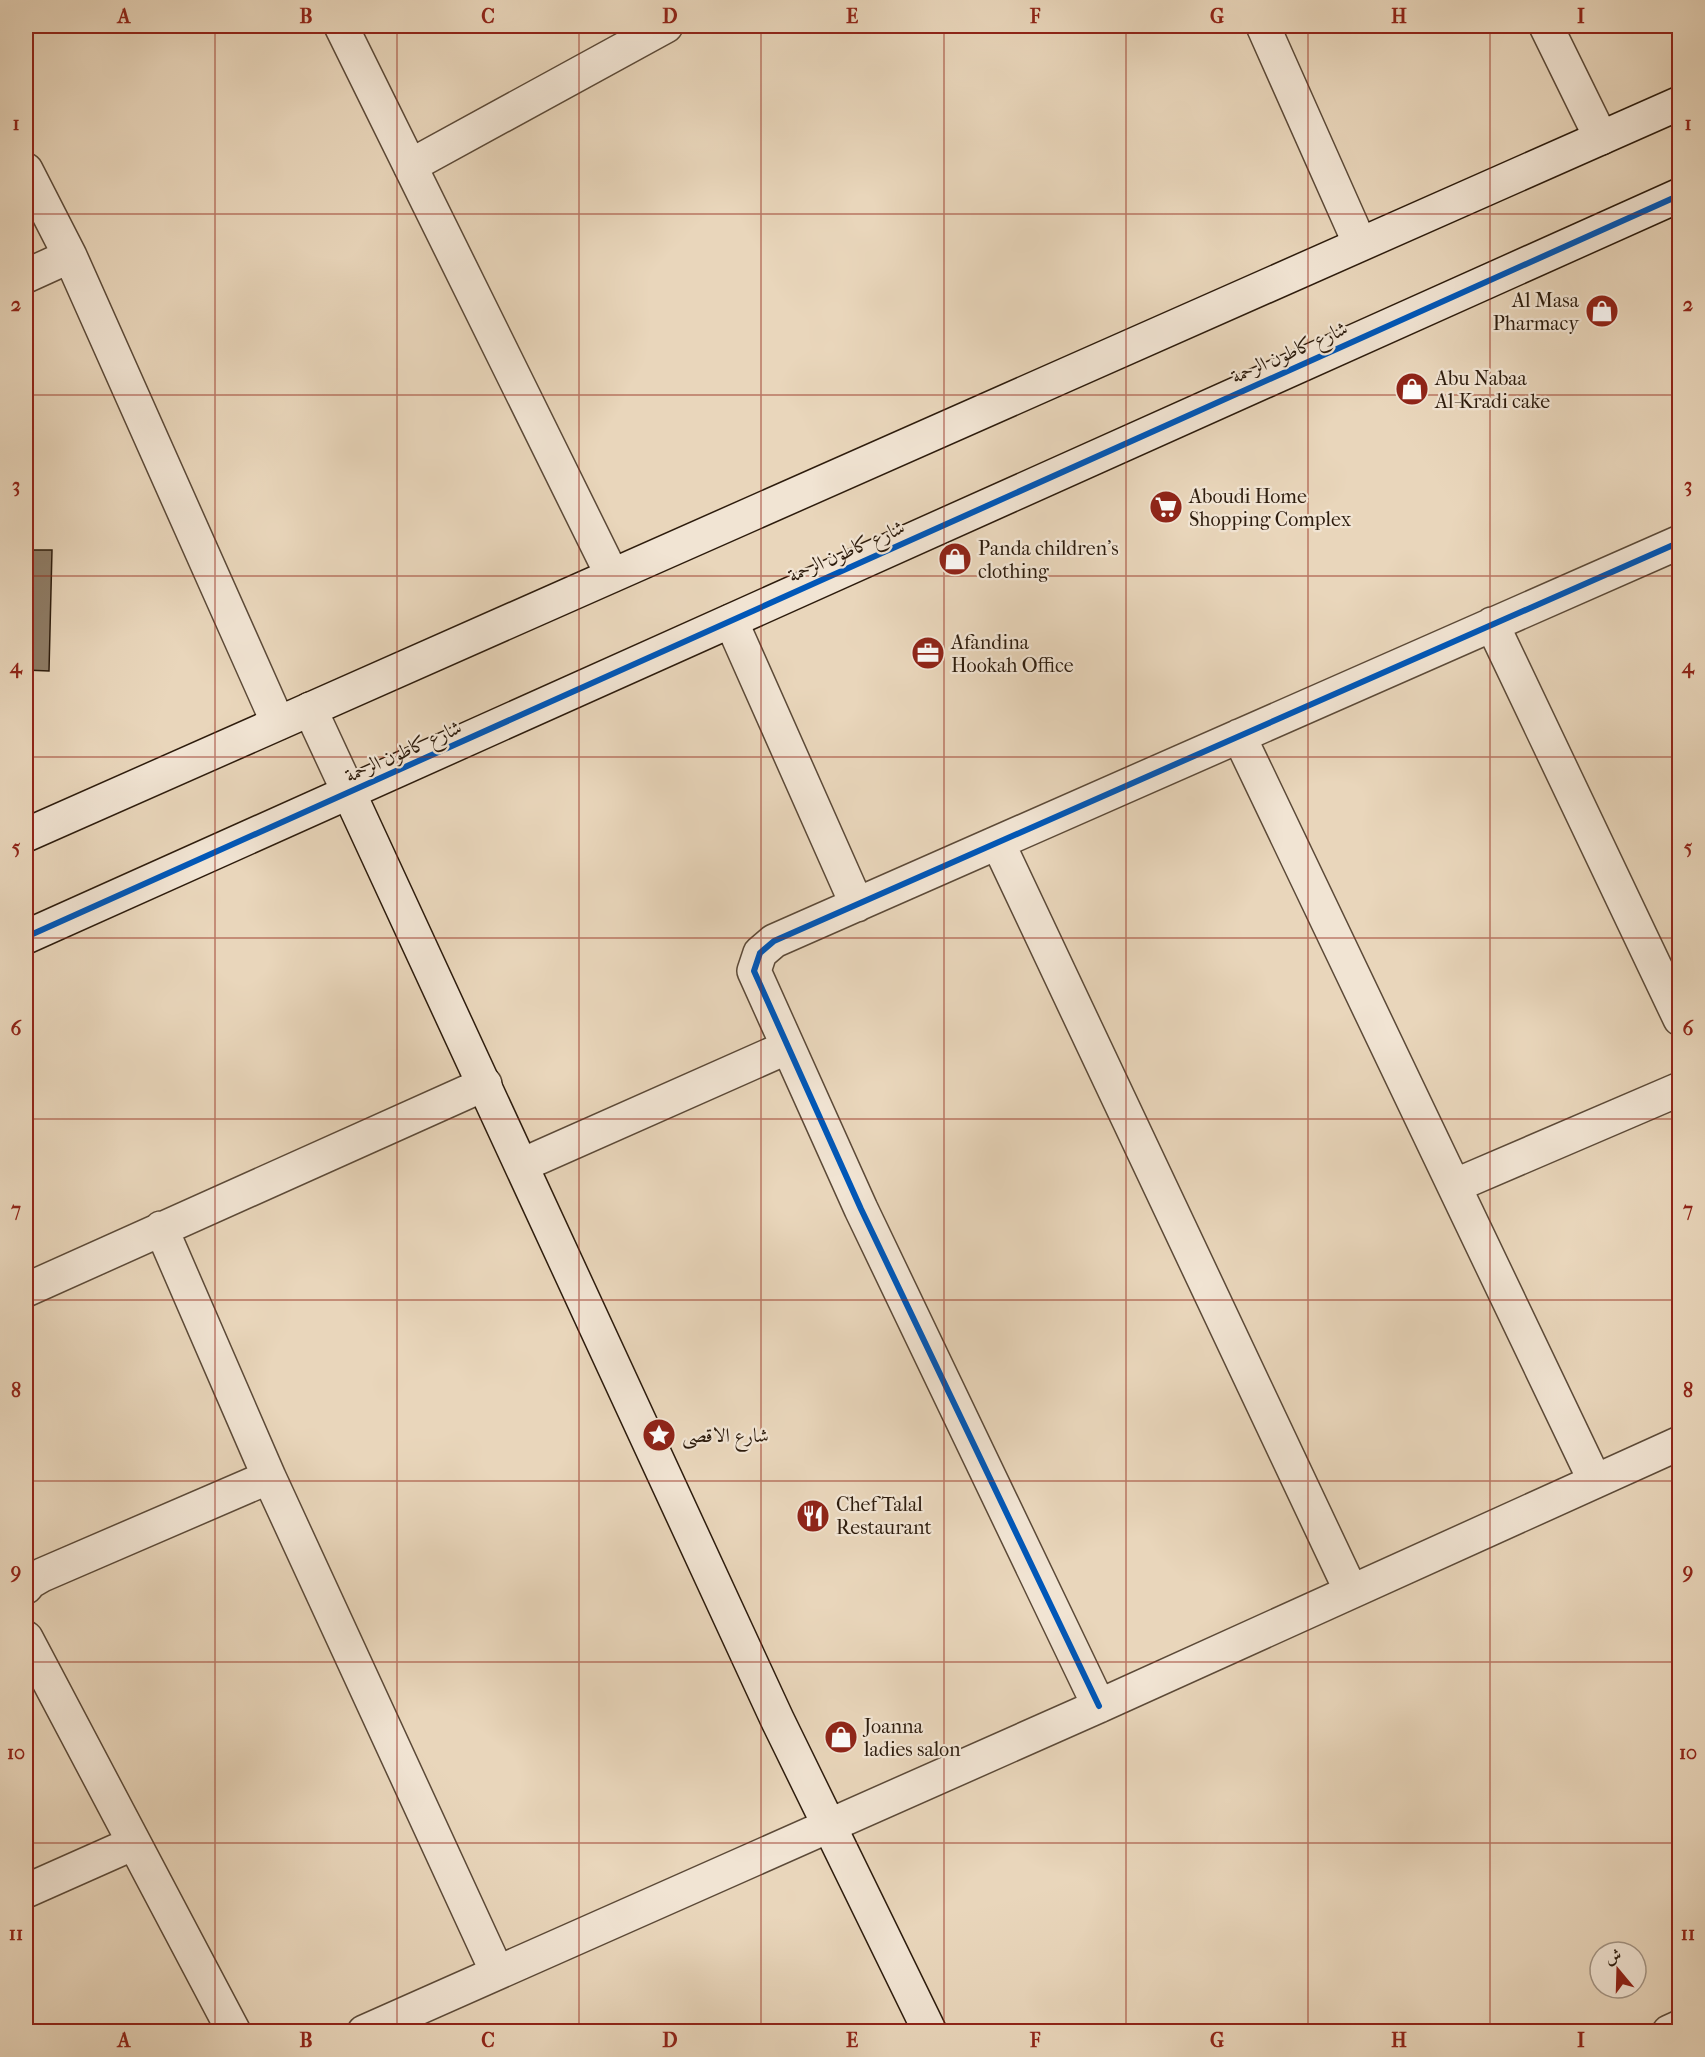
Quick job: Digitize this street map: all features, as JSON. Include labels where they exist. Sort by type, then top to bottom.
[{"type":"street","points":[[340,26],[612,575]]},
{"type":"street","points":[[410,166],[666,26]]},
{"type":"street","points":[[1263,26],[1360,244]]},
{"type":"street","points":[[1546,26],[1601,138]]},
{"type":"street","points":[[26,835],[1680,103]]},
{"type":"street","points":[[26,170],[69,256],[278,723]]},
{"type":"street","name":"شارع كاطون الرحمة","points":[[26,937],[1680,195]]},
{"type":"street","points":[[26,276],[69,256]]},
{"type":"street","points":[[1099,1706],[861,1209],[788,1047],[754,971],[760,953],[774,941],[1680,542]]},
{"type":"street","points":[[731,621],[857,905]]},
{"type":"street","points":[[1492,624],[1680,1019]]},
{"type":"street","points":[[310,709],[732,1623],[930,2031]]},
{"type":"street","points":[[1239,736],[1595,1481]]},
{"type":"street","points":[[998,843],[1351,1591]]},
{"type":"street","points":[[522,1165],[788,1047]]},
{"type":"street","points":[[26,1290],[485,1084]]},
{"type":"street","points":[[1454,1186],[1680,1089]]},
{"type":"street","points":[[161,1228],[269,1477],[497,1972]]},
{"type":"street","points":[[364,2031],[1099,1706],[1680,1443]]},
{"type":"street","points":[[26,1587],[42,1575],[269,1477]]},
{"type":"street","points":[[26,1638],[234,2031]]},
{"type":"street","points":[[26,1891],[134,1843]]},
{"type":"street","points":[[1669,2031],[1680,2027]]},
{"type":"building","points":[[26,550],[52,550],[49,671],[26,670]]},
{"type":"cycle path","points":[[26,937],[1680,195]]},
{"type":"cycle path","points":[[1099,1706],[861,1209],[754,971],[760,953],[774,941],[1680,542]]},
{"type":"place","name":"Al Masa Pharmacy","points":[[1602,311]]},
{"type":"place","name":"Abu Nabaa Al-Kradi cake","points":[[1412,389]]},
{"type":"place","name":"Aboudi Home Shopping Complex","points":[[1166,507]]},
{"type":"place","name":"Panda children's clothing","points":[[955,559]]},
{"type":"place","name":"Afandina Hookah Office","points":[[928,653]]},
{"type":"place","name":"شارع الاقصى","points":[[659,1435]]},
{"type":"place","name":"Chef Talal Restaurant","points":[[813,1516]]},
{"type":"place","name":"Joanna ladies salon","points":[[841,1737]]}]
